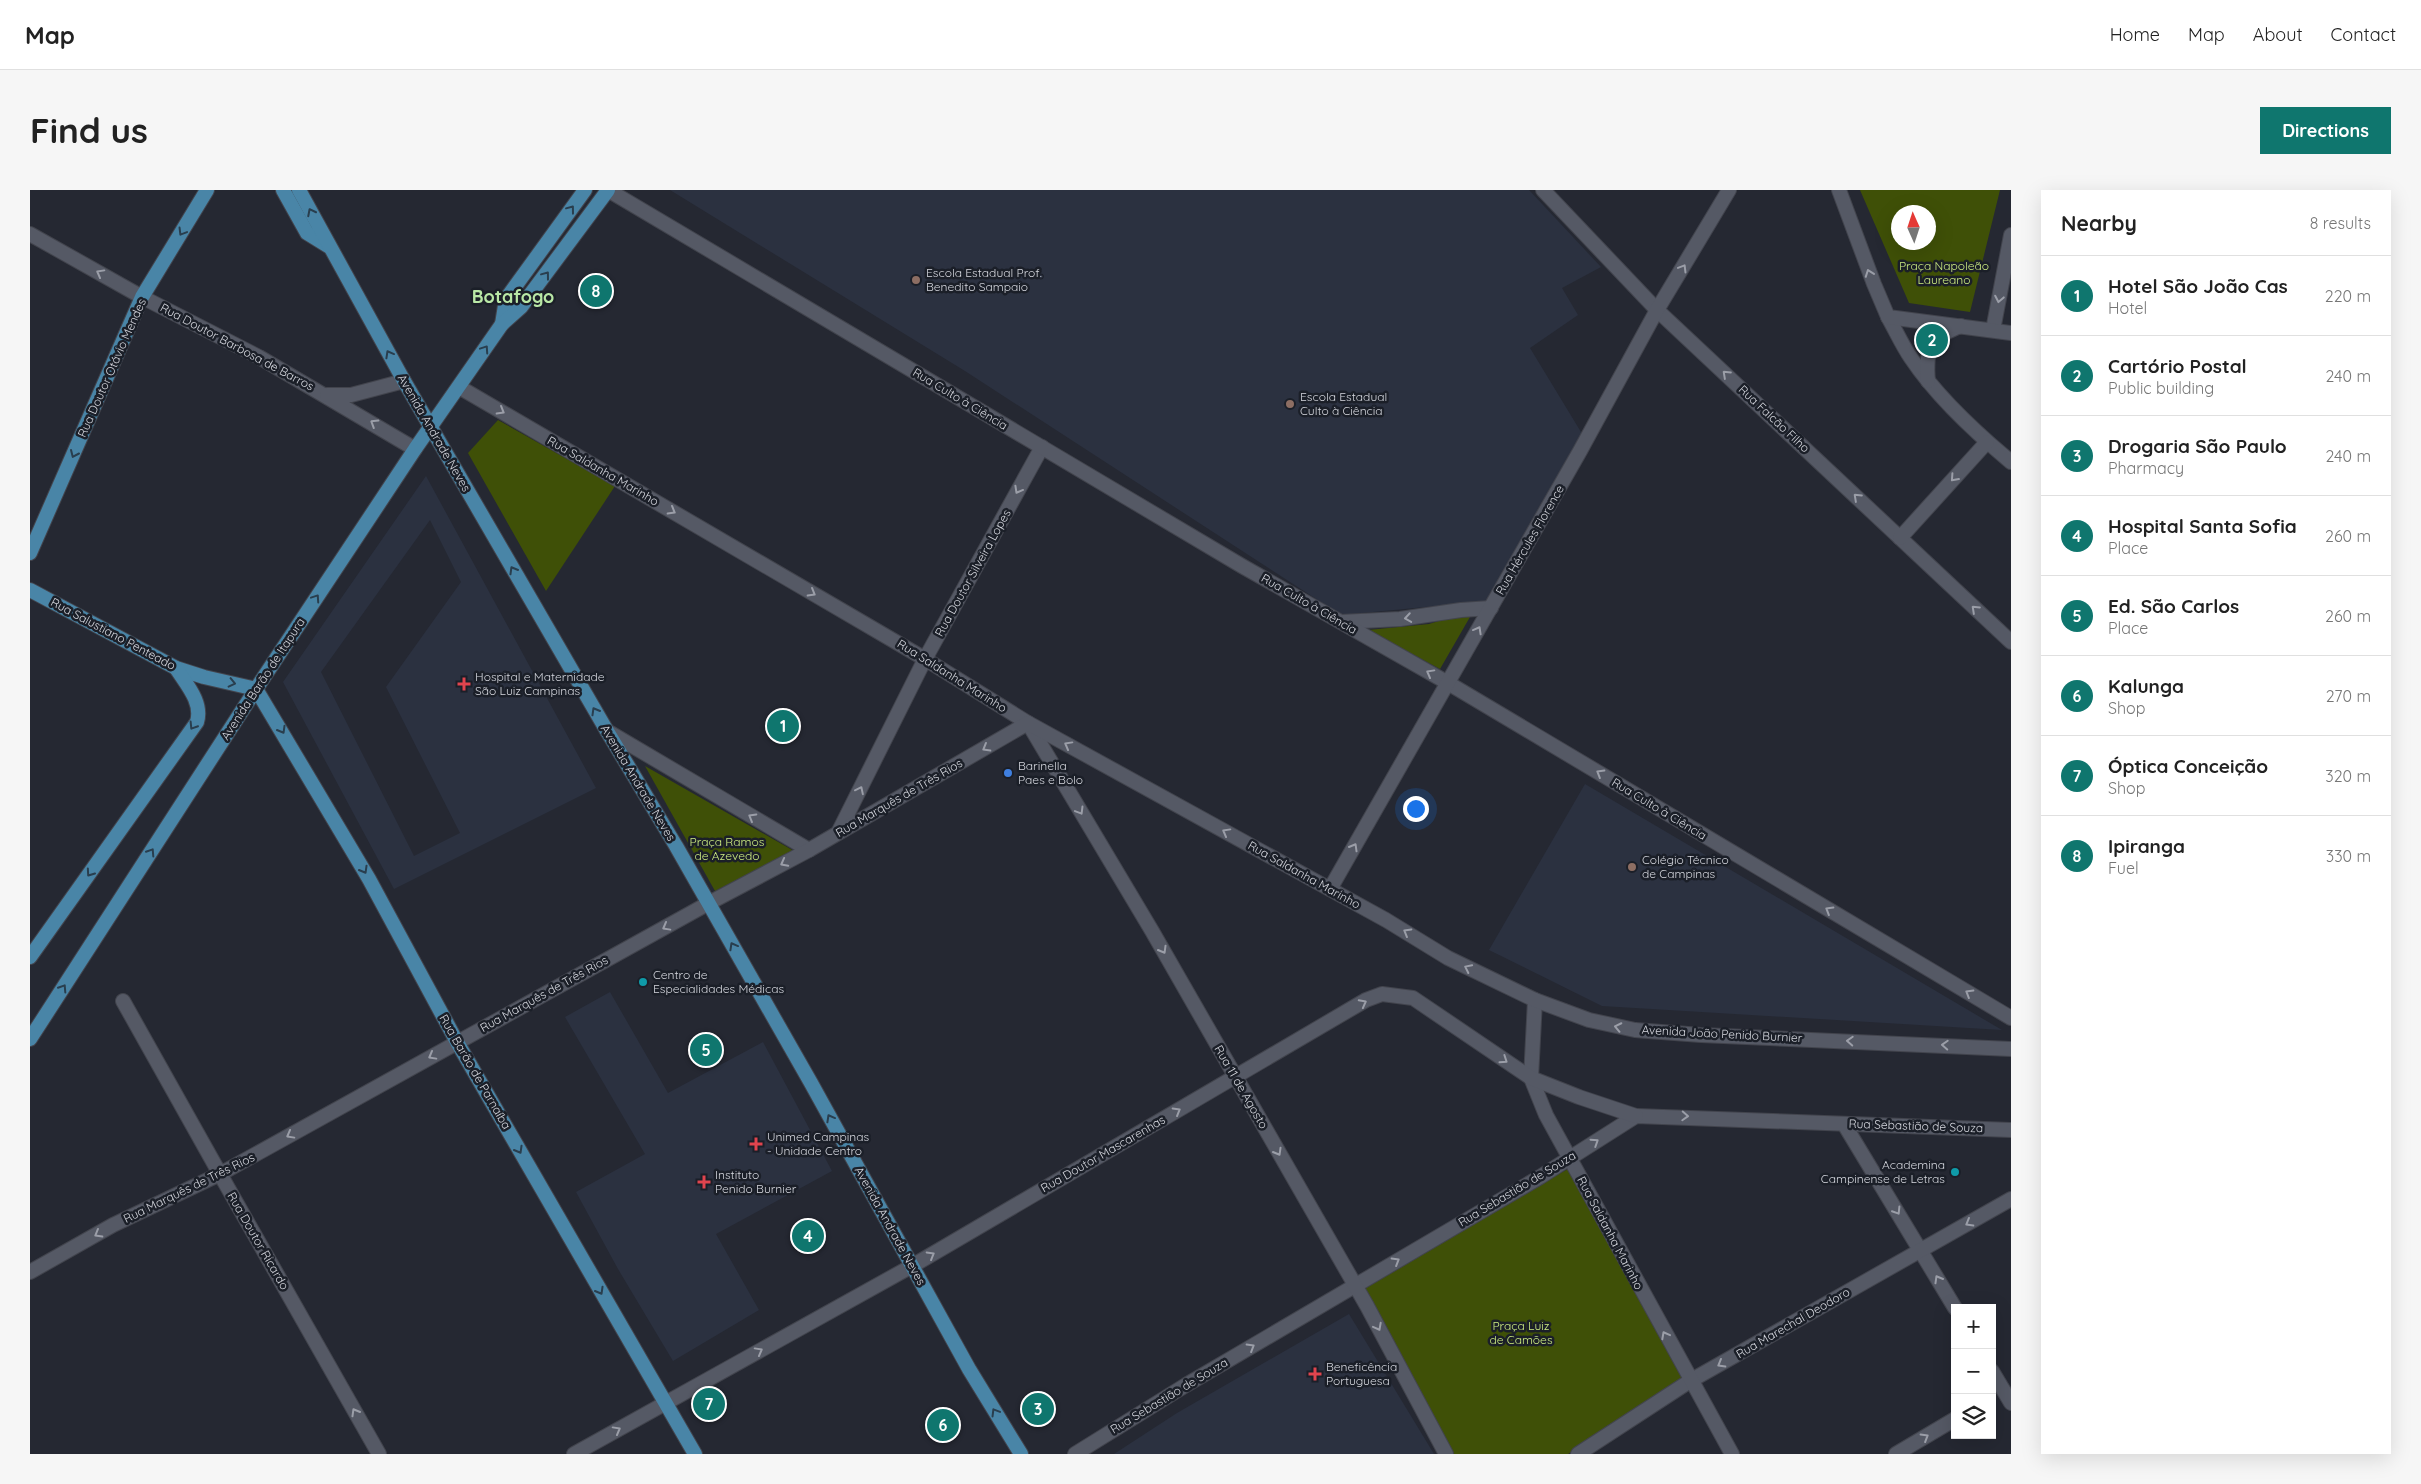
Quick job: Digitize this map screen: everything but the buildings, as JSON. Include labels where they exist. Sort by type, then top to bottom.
[{"type":"main road","name":"Rua Doutor Otávio Mendes","points":[[30,553],[142,297],[207,190]]},
{"type":"main road","points":[[283,190],[307,234],[329,247]]},
{"type":"main road","name":"Avenida Andrade Neves","points":[[299,190],[404,381],[607,732],[709,903],[812,1083],[969,1369],[1021,1454]]},
{"type":"main road","name":"Avenida Barão de Itapura","points":[[502,324],[506,298],[585,190]]},
{"type":"main road","name":"Avenida Barão de Itapura","points":[[30,1039],[256,689],[415,449],[502,324],[521,307],[608,190]]},
{"type":"main road","name":"Rua Salustiano Penteado","points":[[30,590],[176,668],[204,677],[256,689]]},
{"type":"main road","points":[[30,957],[197,722],[200,713],[197,702],[176,668]]},
{"type":"main road","name":"Rua Barão de Parnaíba","points":[[256,689],[369,879],[457,1042],[695,1454]]},
{"type":"street","name":"Rua Culto à Ciência","points":[[608,190],[1042,447],[1448,683],[2011,1018]]},
{"type":"street","name":"Rua Falcão Filho","points":[[1543,190],[1658,310],[2011,642]]},
{"type":"street","name":"Rua Hércules Florence","points":[[1330,889],[1580,451],[1658,310],[1729,190]]},
{"type":"street","points":[[1839,190],[1888,317],[1910,357],[1928,381],[1987,442],[2011,462]]},
{"type":"street","name":"Rua Doutor Barbosa de Barros","points":[[30,234],[142,297],[259,357],[415,449]]},
{"type":"street","points":[[1993,330],[2011,235]]},
{"type":"street","points":[[1888,317],[2011,332]]},
{"type":"street","points":[[1928,381],[1926,363],[1935,339],[1943,332],[1961,326]]},
{"type":"street","points":[[326,395],[351,395],[383,389],[404,381]]},
{"type":"street","name":"Rua Saldanha Marinho","points":[[459,387],[925,659],[1028,724],[1395,925],[1448,958]]},
{"type":"street","points":[[1900,538],[1987,442]]},
{"type":"street","name":"Rua Doutor Silveira Lopes","points":[[838,833],[925,659],[1042,447]]},
{"type":"street","points":[[1341,622],[1400,620],[1460,610],[1491,608]]},
{"type":"street","name":"Rua Marquês de Três Rios","points":[[30,1272],[113,1225],[220,1174],[709,903],[809,850],[1028,724]]},
{"type":"street","name":"Rua 11 de Agosto","points":[[1028,724],[1147,923],[1354,1285],[1446,1454]]},
{"type":"street","points":[[607,732],[809,850]]},
{"type":"street","name":"Avenida João Penido Burnier","points":[[1448,958],[1535,1000],[1589,1020],[1635,1030],[1701,1035],[2011,1049]]},
{"type":"street","name":"Rua Doutor Mascarenhas","points":[[574,1454],[912,1266],[1366,1000],[1382,994],[1413,998],[1531,1078],[1636,1116]]},
{"type":"street","name":"Rua Saldanha Marinho","points":[[1535,1000],[1531,1078],[1546,1115],[1690,1381],[1732,1454]]},
{"type":"street","name":"Rua Doutor Ricardo","points":[[123,1001],[379,1454]]},
{"type":"street","name":"Rua Sebastião de Souza","points":[[1075,1454],[1354,1285],[1570,1158],[1636,1116],[2011,1130]]},
{"type":"street","points":[[1844,1124],[1953,1304]]},
{"type":"street","name":"Rua Marechal Deodoro","points":[[1578,1454],[1690,1381],[2011,1199]]},
{"type":"street","points":[[1996,1379],[2011,1403]]},
{"type":"street","points":[[1896,1454],[1951,1421]]},
{"type":"shaded area","name":"Escola Estadual Culto à Ciência","points":[[670,190],[1529,190],[1601,267],[1562,288],[1578,315],[1530,348],[1584,437],[1489,601],[1341,615],[965,371]]},
{"type":"shaded area","name":"Hospital e Maternidade São Luiz Campinas","points":[[426,476],[596,788],[394,889],[283,682]],"holes":[[[430,520],[461,582],[386,687],[460,833],[414,856],[321,672]]]},
{"type":"shaded area","name":"Colégio Técnico de Campinas","points":[[1585,784],[2002,1030],[1602,1006],[1489,950]]},
{"type":"shaded area","name":"Instituto Penido Burnier","points":[[610,992],[668,1093],[763,1042],[832,1171],[716,1234],[759,1310],[673,1361],[618,1269],[576,1192],[645,1154],[565,1017]]},
{"type":"shaded area","name":"Beneficência Portuguesa","points":[[1349,1314],[1434,1454],[1114,1454],[1177,1413]]},
{"type":"green space","name":"Praça Napoleão Laureano","points":[[1860,190],[2000,190],[1970,312],[1909,303]]},
{"type":"green space","points":[[498,420],[615,486],[546,591],[468,453]]},
{"type":"green space","points":[[1474,610],[1440,669],[1368,630],[1429,624]]},
{"type":"green space","name":"Praça Ramos de Azevedo","points":[[645,766],[794,851],[715,891]]},
{"type":"green space","name":"Praça Luiz de Camões","points":[[1568,1169],[1690,1381],[1568,1454],[1446,1454],[1354,1285]]},
{"type":"place","name":"Escola Estadual Prof. Benedito Sampaio","points":[[916,280]]},
{"type":"place","name":"Ipiranga","points":[[596,291]]},
{"type":"place","name":"Cartório Postal","points":[[1932,340]]},
{"type":"place","name":"Escola Estadual Culto à Ciência","points":[[1290,404]]},
{"type":"place","name":"Hospital e Maternidade São Luiz Campinas","points":[[464,684]]},
{"type":"place","name":"Hotel São João Cas","points":[[783,726]]},
{"type":"place","name":"Barinella Paes e Bolo","points":[[1008,773]]},
{"type":"place","name":"Colégio Técnico de Campinas","points":[[1632,867]]},
{"type":"place","name":"Centro de Especialidades Médicas","points":[[643,982]]},
{"type":"place","name":"Ed. São Carlos","points":[[706,1050]]},
{"type":"place","name":"Unimed Campinas - Unidade Centro","points":[[756,1144]]},
{"type":"place","name":"Academina Campinense de Letras","points":[[1955,1172]]},
{"type":"place","name":"Instituto Penido Burnier","points":[[704,1182]]},
{"type":"place","name":"Hospital Santa Sofia","points":[[808,1236]]},
{"type":"place","name":"Beneficência Portuguesa","points":[[1315,1374]]},
{"type":"place","name":"Óptica Conceição","points":[[709,1404]]},
{"type":"place","name":"Drogaria São Paulo","points":[[1038,1409]]},
{"type":"place","name":"Kalunga","points":[[943,1425]]},
{"type":"district","name":"Botafogo","points":[[513,297]]}]
